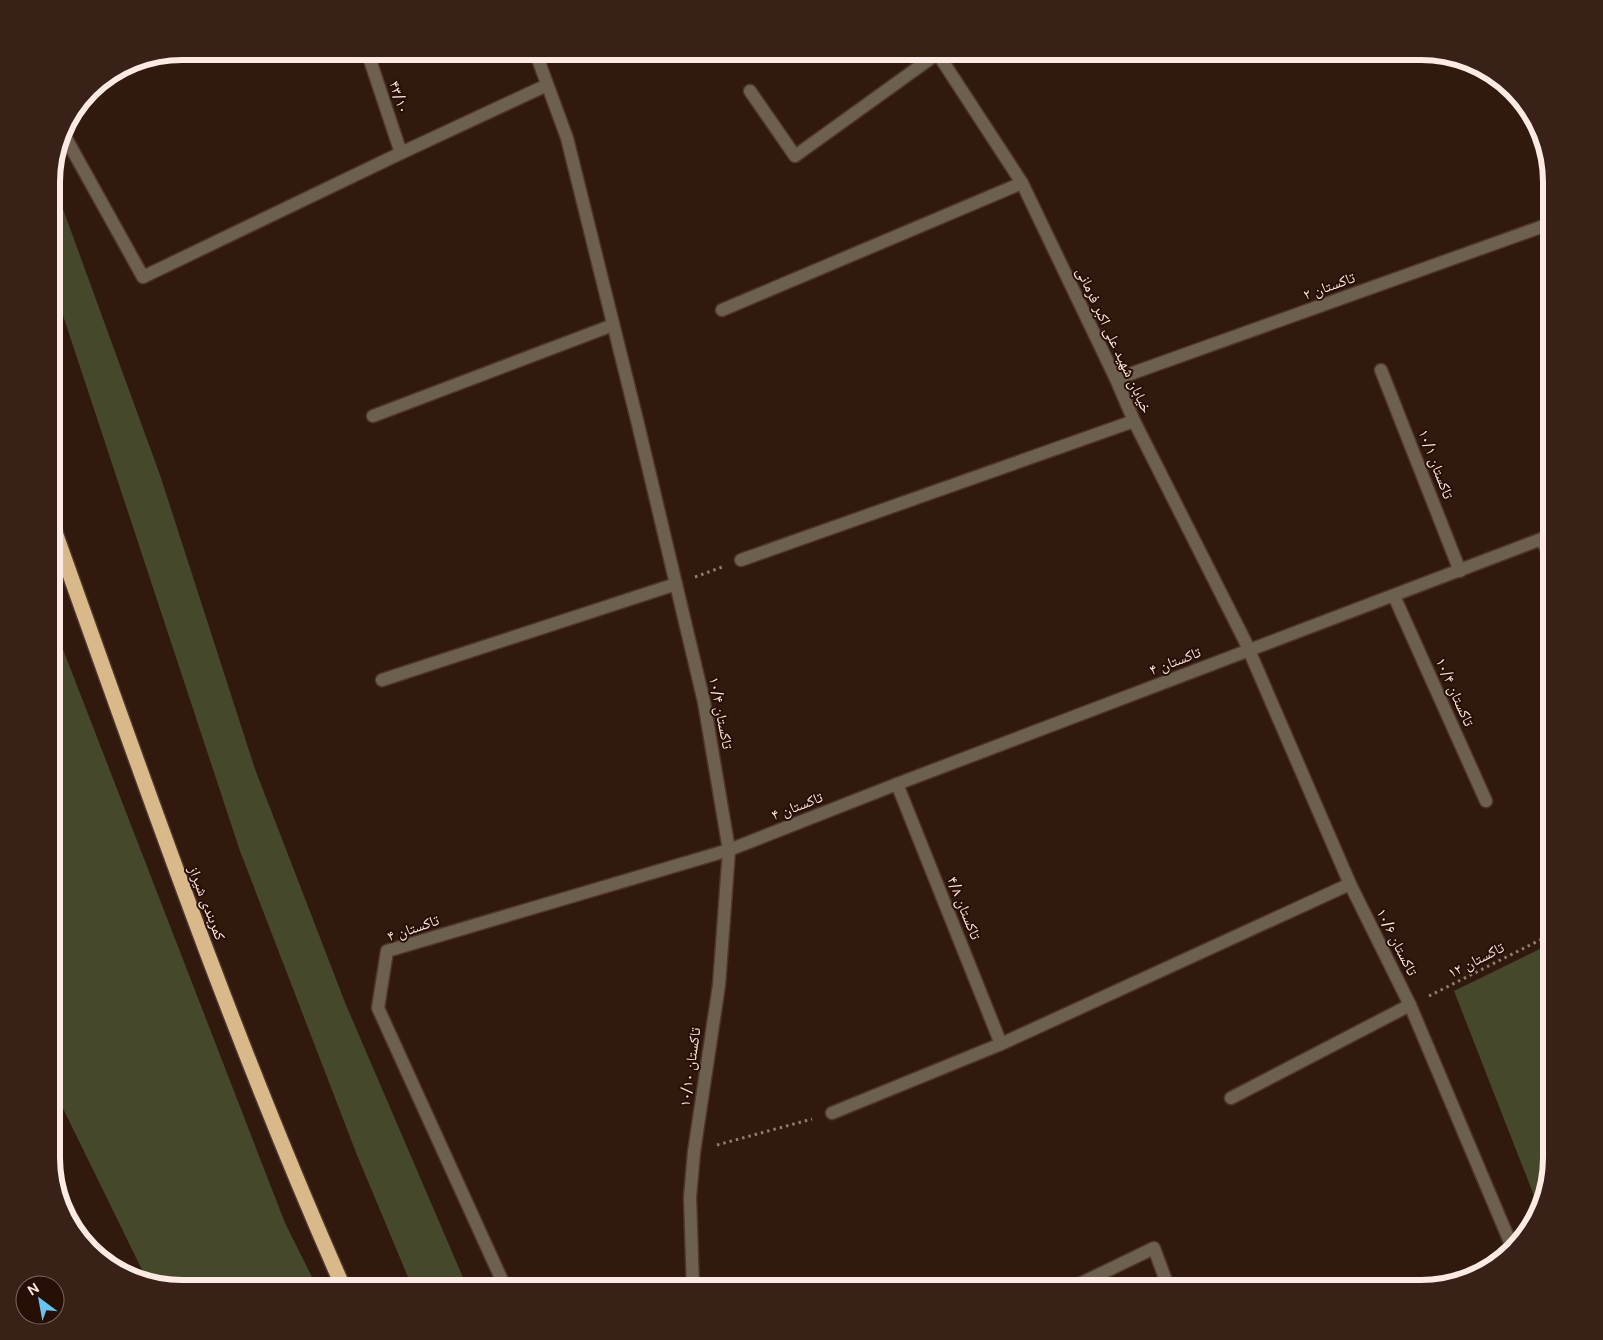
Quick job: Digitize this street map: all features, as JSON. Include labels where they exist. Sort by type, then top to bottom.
[{"type":"highway","name":"کمربندی شیراز","points":[[60,546],[190,910],[307,1206],[340,1280]]},
{"type":"street","name":"۴۳/۱۰","points":[[370,60],[401,153]]},
{"type":"street","name":"تاکستان ۱۰/۴","points":[[538,60],[567,138],[676,584],[704,702],[729,850]]},
{"type":"street","points":[[750,91],[795,156],[927,60]]},
{"type":"street","name":"خیابان شهید علی اکبر فرمانی","points":[[943,60],[1022,183],[1116,379],[1134,421],[1249,651]]},
{"type":"street","points":[[67,141],[143,277],[547,84]]},
{"type":"street","points":[[722,310],[1022,183]]},
{"type":"street","name":"تاکستان ۲","points":[[1116,379],[1543,226]]},
{"type":"street","points":[[373,416],[613,325]]},
{"type":"street","name":"تاکستان ۱۰/۱","points":[[1381,370],[1460,571]]},
{"type":"street","points":[[741,560],[1134,421]]},
{"type":"street","name":"تاکستان ۴","points":[[502,1280],[378,1008],[387,951],[729,850],[897,784],[1543,539]]},
{"type":"street","points":[[382,680],[676,584]]},
{"type":"street","name":"تاکستان ۱۰/۴","points":[[1394,596],[1486,801]]},
{"type":"street","name":"تاکستان ۱۰/۶","points":[[1249,651],[1350,884],[1410,1005],[1510,1241]]},
{"type":"street","name":"تاکستان ۴/۸","points":[[897,784],[1002,1044]]},
{"type":"street","name":"تاکستان ۱۰/۱۰","points":[[693,1280],[690,1197],[694,1152],[719,986],[729,850]]},
{"type":"street","points":[[832,1113],[1002,1044],[1350,884]]},
{"type":"street","points":[[1230,1098],[1410,1005]]},
{"type":"street","points":[[1088,1280],[1154,1248],[1166,1280]]},
{"type":"path","points":[[676,584],[741,560]]},
{"type":"path","name":"تاکستان ۱۲","points":[[1410,1005],[1543,938]]},
{"type":"path","points":[[694,1152],[832,1113]]},
{"type":"green space","points":[[60,201],[160,475],[255,769],[346,1005],[464,1280],[409,1280],[357,1155],[240,851],[60,306]]},
{"type":"green space","points":[[60,642],[285,1223],[314,1280],[182,1280],[144,1274],[60,1102]]},
{"type":"green space","points":[[1543,947],[1543,1158],[1541,1182],[1536,1200],[1454,991]]}]
